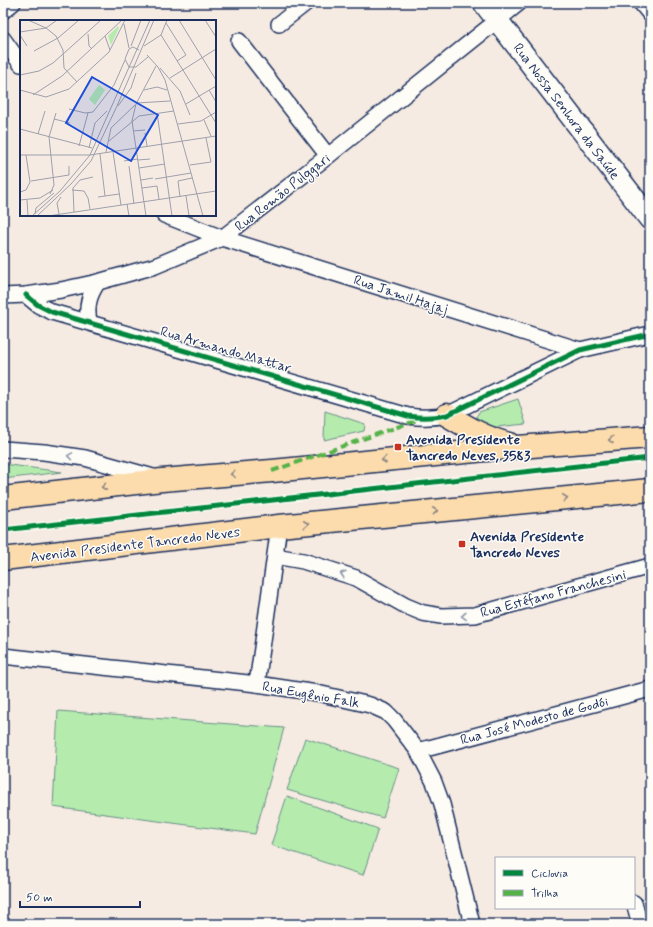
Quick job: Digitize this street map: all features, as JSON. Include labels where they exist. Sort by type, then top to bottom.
[{"type":"highway","points":[[447,415],[482,435],[518,447]]},
{"type":"highway","points":[[3,498],[162,480],[518,447],[650,437]]},
{"type":"highway","name":"Avenida Presidente Tancredo Neves","points":[[3,559],[279,526],[650,490]]},
{"type":"main road","name":"Rua Nossa Senhora da Saúde","points":[[484,3],[650,219]]},
{"type":"street","points":[[3,11],[13,3]]},
{"type":"street","points":[[279,24],[306,3]]},
{"type":"street","name":"Rua Romão Pulggari","points":[[3,296],[26,295],[61,290],[98,282],[154,266],[222,238],[328,156],[519,3]]},
{"type":"street","points":[[641,3],[650,14]]},
{"type":"street","points":[[3,39],[20,63]]},
{"type":"street","points":[[239,41],[328,156]]},
{"type":"street","name":"Rua Jamil Hajaj","points":[[167,216],[222,238],[580,350]]},
{"type":"street","points":[[89,321],[87,311],[88,300],[98,282]]},
{"type":"street","name":"Rua Armando Mattar","points":[[26,295],[38,305],[52,312],[89,321],[408,416],[424,418],[436,418],[447,415],[580,350],[650,334]]},
{"type":"street","points":[[3,449],[44,452],[85,458],[162,480]]},
{"type":"street","points":[[257,684],[279,526]]},
{"type":"street","name":"Rua Estéfano Franchesini","points":[[275,556],[303,561],[356,578],[406,606],[423,613],[441,616],[475,615],[650,566]]},
{"type":"street","name":"Rua Eugênio Falk","points":[[3,656],[257,684],[317,693],[370,705],[386,712],[418,751],[434,782],[442,804],[472,924]]},
{"type":"street","name":"Rua José Modesto de Godói","points":[[418,751],[650,689]]},
{"type":"street","points":[[635,906],[640,924]]},
{"type":"green space","points":[[518,399],[526,424],[486,428],[477,422],[476,417],[479,412]]},
{"type":"green space","points":[[325,411],[365,424],[364,431],[324,440]]},
{"type":"green space","points":[[3,464],[62,472],[3,479]]},
{"type":"green space","points":[[58,711],[284,728],[255,834],[53,807]]},
{"type":"green space","points":[[305,738],[399,768],[383,818],[287,790]]},
{"type":"green space","points":[[287,796],[378,829],[363,875],[271,845]]},
{"type":"marked path","points":[[272,471],[420,419]]},
{"type":"cycle path","points":[[26,295],[38,305],[52,312],[408,416],[418,417],[447,415],[580,350],[650,334]]},
{"type":"cycle path","points":[[3,530],[650,458]]},
{"type":"place","name":"Avenida Presidente Tancredo Neves, 3583","points":[[398,447]]},
{"type":"place","name":"Avenida Presidente Tancredo Neves","points":[[462,544]]}]
